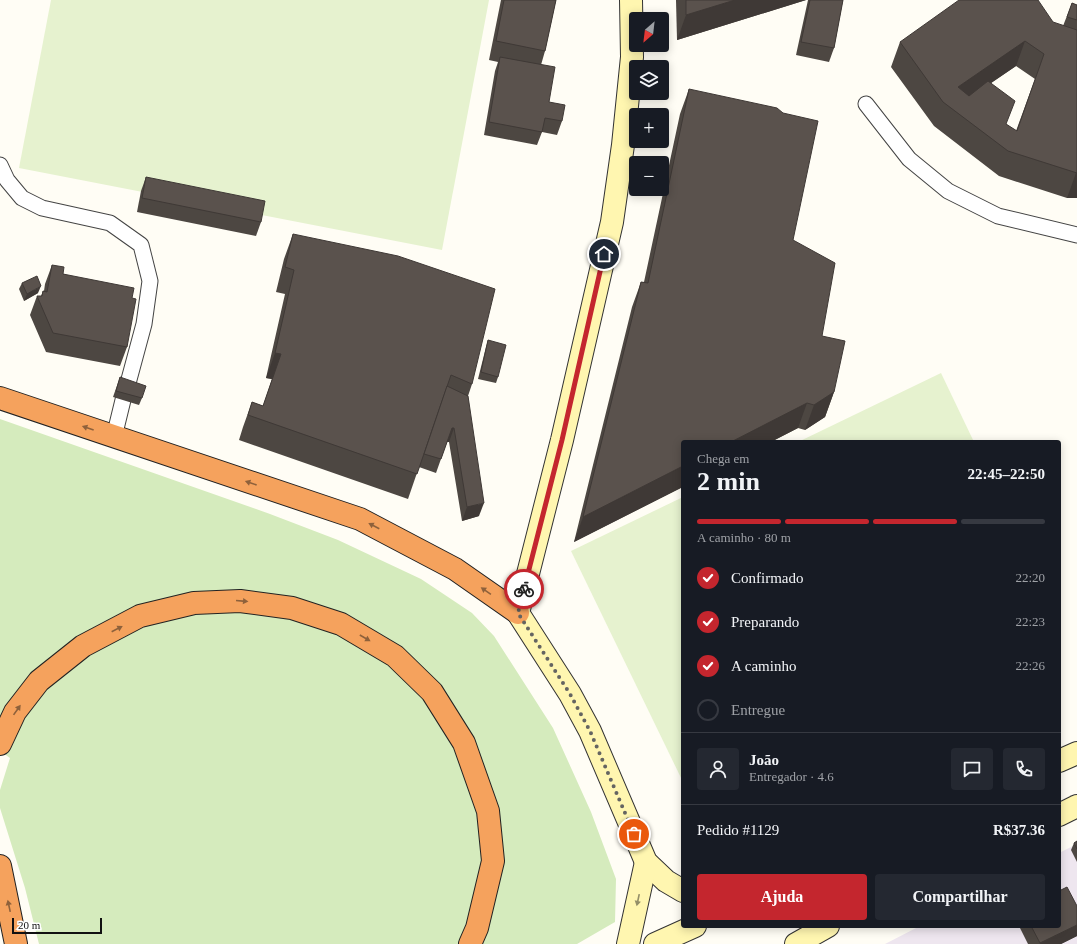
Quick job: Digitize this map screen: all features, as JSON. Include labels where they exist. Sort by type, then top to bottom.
[{"type":"highway","points":[[0,398],[360,519],[455,569],[518,613]]},
{"type":"highway","points":[[0,744],[15,712],[39,681],[83,646],[140,616],[194,603],[240,601],[292,608],[341,624],[395,656],[432,692],[464,743],[488,811],[493,861],[477,928],[470,944]]},
{"type":"highway","points":[[0,866],[16,944]]},
{"type":"street","points":[[631,0],[632,57],[623,145],[612,222],[562,440],[518,613],[570,694],[590,731],[646,862],[666,881],[681,890]]},
{"type":"street","points":[[1061,760],[1077,753]]},
{"type":"street","points":[[1061,813],[1077,806]]},
{"type":"street","points":[[628,944],[646,862]]},
{"type":"street","points":[[655,944],[691,928]]},
{"type":"street","points":[[796,944],[824,928]]},
{"type":"lane","points":[[866,104],[909,159],[948,191],[998,216],[1077,235]]},
{"type":"lane","points":[[0,165],[7,180],[22,198],[42,208],[110,223],[141,246],[150,281],[144,324],[114,436]]},
{"type":"shaded area","points":[[1077,844],[1077,944],[885,944],[916,928],[1061,928],[1061,852]]},
{"type":"green space","points":[[51,0],[489,0],[442,250],[19,168]]},
{"type":"green space","points":[[941,373],[973,440],[802,440]]},
{"type":"green space","points":[[0,419],[270,514],[338,540],[421,579],[472,613],[494,636],[553,728],[591,812],[616,879],[615,922],[577,944],[39,944],[25,888],[0,808],[0,790],[10,758],[0,751]]},
{"type":"green space","points":[[681,498],[681,778],[571,551]]},
{"type":"building","points":[[504,0],[556,0],[545,51],[496,41]]},
{"type":"building","points":[[686,0],[735,0],[686,15]]},
{"type":"building","points":[[810,0],[843,0],[834,48],[801,42]]},
{"type":"building","points":[[959,0],[1038,0],[1053,22],[1077,30],[1077,173],[1008,151],[943,102],[900,42]],"holes":[[[1025,41],[1044,54],[1017,131],[1006,124],[1015,101],[988,81],[969,96],[958,87]]]},
{"type":"building","points":[[1072,3],[1077,5],[1077,20],[1067,17]]},
{"type":"building","points":[[500,57],[555,67],[549,102],[565,105],[562,121],[545,118],[542,132],[489,122]]},
{"type":"building","points":[[689,89],[777,108],[783,113],[818,121],[793,240],[835,263],[822,336],[845,341],[834,392],[814,405],[807,403],[735,440],[681,440],[681,467],[583,517],[641,282],[648,283],[666,196],[669,196],[669,184]]},
{"type":"building","points":[[146,177],[265,201],[261,222],[142,198]]},
{"type":"building","points":[[293,234],[398,256],[495,289],[472,384],[451,375],[417,474],[248,415],[252,402],[263,406],[281,354],[275,353],[294,270],[285,267]]},
{"type":"building","points":[[52,265],[64,267],[63,274],[134,288],[132,298],[136,299],[127,347],[53,333],[37,296],[42,296],[43,291],[47,292]]},
{"type":"building","points":[[37,276],[41,286],[27,294],[22,283]]},
{"type":"building","points":[[488,340],[506,345],[498,377],[481,372]]},
{"type":"building","points":[[120,377],[146,386],[142,398],[116,391]]},
{"type":"building","points":[[447,386],[468,396],[484,503],[467,507],[454,428],[452,428],[441,459],[424,454]]},
{"type":"building","points":[[1077,841],[1077,849],[1074,843]]},
{"type":"building","points":[[1067,887],[1077,906],[1077,925],[1040,943],[1032,928],[1061,928],[1061,890]]},
{"type":"way so far","points":[[524,589],[518,613],[549,659],[590,731],[634,834]]},
{"type":"route","points":[[524,589],[562,440],[604,254]]}]
